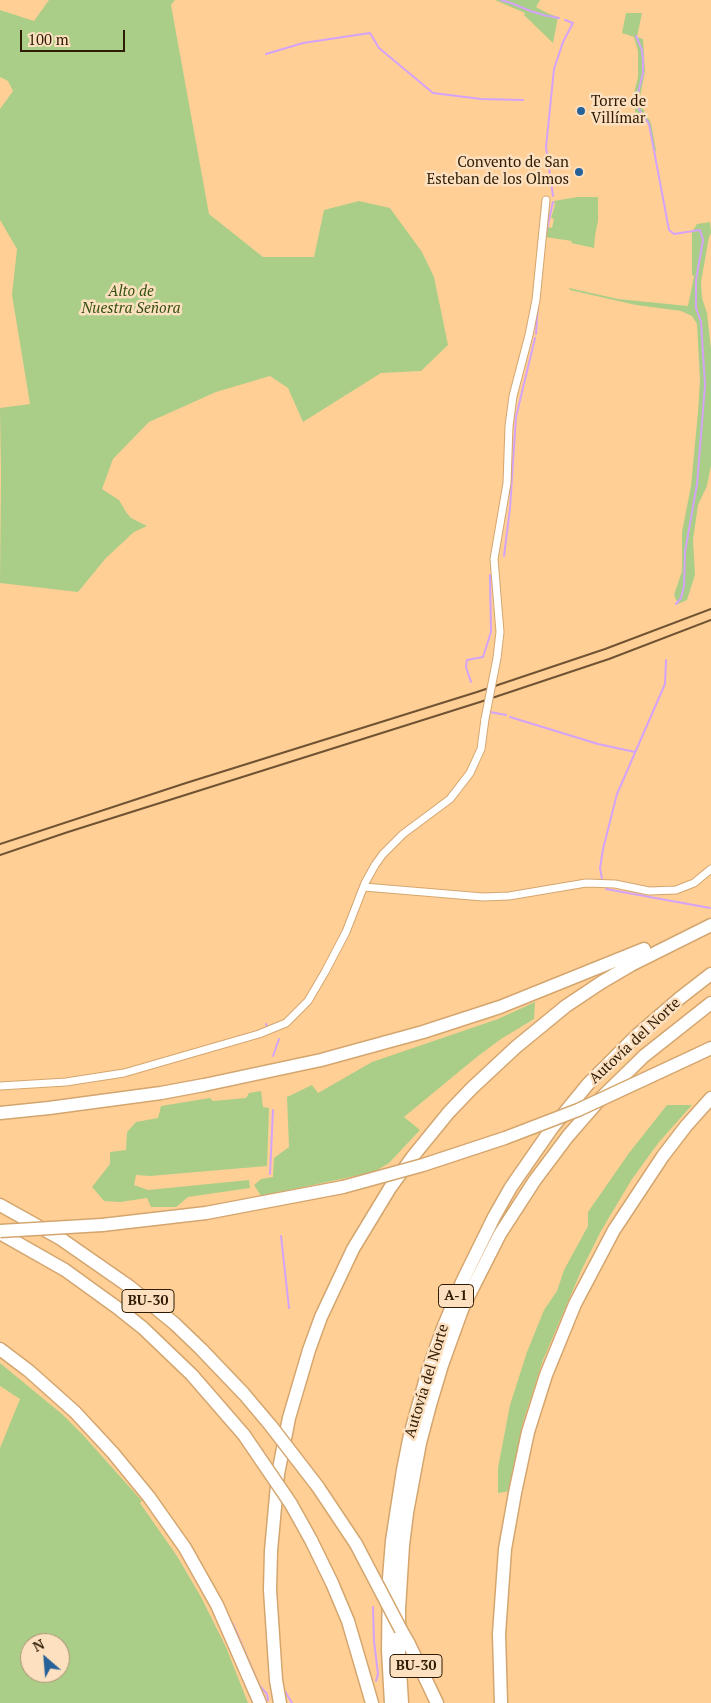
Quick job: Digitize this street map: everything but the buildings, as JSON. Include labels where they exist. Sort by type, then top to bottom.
[{"type":"highway","points":[[0,1113],[91,1103],[204,1085],[292,1067],[368,1047],[423,1032],[500,1007],[601,968],[711,920]]},
{"type":"highway","points":[[280,1703],[276,1680],[270,1590],[273,1519],[278,1474],[289,1418],[309,1350],[353,1249],[390,1188],[414,1155],[461,1100],[516,1047],[566,1006],[602,982],[631,965],[711,925]]},
{"type":"highway","name":"Autovía del Norte","points":[[391,1703],[388,1650],[389,1578],[392,1541],[400,1488],[410,1435],[429,1367],[442,1328],[462,1282],[494,1217],[552,1128],[588,1084],[636,1036],[711,974]]},
{"type":"highway","name":"Autovía del Norte","points":[[402,1703],[399,1609],[407,1513],[420,1443],[432,1398],[463,1307],[500,1234],[535,1180],[568,1136],[602,1097],[644,1056],[711,1003]]},
{"type":"highway","points":[[0,1232],[102,1226],[206,1213],[343,1187],[423,1165],[578,1110],[711,1048]]},
{"type":"highway","points":[[501,1703],[499,1634],[505,1549],[514,1493],[528,1432],[546,1375],[576,1304],[614,1230],[663,1156],[711,1098]]},
{"type":"highway","name":"BU-30","points":[[0,1205],[60,1239],[137,1292],[201,1349],[271,1426],[318,1487],[356,1544],[401,1630],[431,1703]]},
{"type":"highway","name":"BU-30","points":[[0,1232],[65,1270],[120,1309],[143,1328],[192,1375],[244,1435],[291,1504],[312,1540],[348,1621],[372,1703]]},
{"type":"highway","points":[[0,1349],[29,1371],[75,1412],[114,1453],[150,1497],[185,1548],[213,1596],[260,1703]]},
{"type":"highway","points":[[401,1630],[437,1703]]},
{"type":"street","points":[[0,1086],[66,1082],[124,1073],[259,1034],[286,1023],[302,1008],[319,984],[346,932],[364,887],[383,854],[403,834],[450,799],[470,773],[481,749],[497,658],[500,632],[494,559],[507,483],[509,426],[513,396],[536,300],[546,200]]},
{"type":"street","points":[[364,887],[483,897],[509,896],[586,883],[615,884],[649,890],[676,890],[694,883],[711,869]]},
{"type":"green space","name":"Alto de Nuestra Señora","points":[[49,0],[175,0],[171,5],[209,214],[263,257],[314,257],[324,210],[359,201],[390,208],[422,252],[434,277],[448,345],[421,371],[381,373],[303,422],[288,388],[270,376],[216,392],[149,422],[113,459],[102,489],[119,500],[131,518],[147,526],[134,532],[106,558],[78,592],[0,583],[0,408],[30,404],[12,295],[17,249],[0,220],[0,109],[13,91],[8,81],[0,77],[0,10],[34,21]]},
{"type":"green space","points":[[495,0],[540,0],[536,7],[558,17],[553,43],[524,15],[525,13]]},
{"type":"green space","points":[[626,13],[642,13],[637,37],[643,39],[645,71],[639,102],[651,123],[656,151],[654,151],[649,124],[646,120],[634,124],[636,117],[633,97],[638,77],[638,51],[634,37],[622,33]]},
{"type":"green space","points":[[577,197],[598,197],[598,221],[594,248],[571,243],[572,241],[545,237],[548,227],[552,228],[554,219],[551,218],[555,205],[554,201]]},
{"type":"green space","points":[[710,222],[711,233],[701,282],[711,349],[711,465],[707,486],[698,505],[693,540],[695,575],[687,600],[678,604],[674,595],[682,571],[682,532],[691,486],[698,412],[700,380],[697,324],[692,316],[681,311],[636,305],[570,290],[569,288],[618,299],[688,306],[694,276],[692,275],[692,232],[697,224]]},
{"type":"green space","points":[[535,1002],[534,1019],[501,1039],[478,1056],[404,1117],[420,1130],[389,1163],[374,1172],[261,1196],[254,1185],[261,1179],[273,1177],[274,1158],[289,1147],[287,1097],[312,1085],[318,1093],[372,1062],[498,1019]]},
{"type":"green space","points":[[261,1091],[263,1107],[269,1108],[267,1166],[150,1176],[136,1175],[134,1185],[148,1190],[249,1180],[250,1188],[188,1197],[176,1207],[151,1207],[147,1198],[120,1202],[104,1201],[92,1187],[110,1164],[110,1152],[126,1150],[127,1132],[136,1122],[158,1118],[161,1106],[210,1098],[213,1101],[246,1098],[249,1093]]},
{"type":"green space","points":[[667,1105],[692,1105],[659,1142],[632,1179],[601,1231],[582,1269],[543,1360],[523,1422],[510,1491],[498,1493],[498,1468],[510,1405],[527,1352],[544,1310],[557,1291],[564,1270],[588,1226],[588,1212],[629,1153]]},
{"type":"green space","points":[[0,1363],[62,1414],[142,1501],[140,1503],[177,1556],[201,1597],[226,1647],[248,1703],[0,1703],[0,1448],[20,1399],[0,1386]]},
{"type":"waterway","points":[[501,0],[511,3]]},
{"type":"waterway","points":[[511,3],[533,12]]},
{"type":"waterway","points":[[534,12],[547,16]]},
{"type":"waterway","points":[[549,16],[559,18]]},
{"type":"waterway","points":[[553,196],[546,147],[554,69],[563,42],[573,23],[565,20]]},
{"type":"waterway","points":[[266,54],[303,43],[370,33],[379,48],[433,93],[481,99],[523,100]]},
{"type":"waterway","points":[[636,36],[642,50],[643,61],[643,73],[637,97],[638,105],[649,124],[669,230],[674,234],[700,230],[703,240],[696,280],[696,308],[701,322],[705,385],[697,484],[685,552],[684,586],[681,598],[676,604]]},
{"type":"waterway","points":[[546,233],[553,202]]},
{"type":"waterway","points":[[536,334],[538,305]]},
{"type":"waterway","points":[[504,556],[510,508],[516,417],[535,338]]},
{"type":"waterway","points":[[471,682],[466,667],[467,660],[483,657],[491,632],[490,575]]},
{"type":"waterway","points":[[602,879],[600,868],[603,849],[617,794],[665,684],[666,660]]},
{"type":"waterway","points":[[490,712],[506,715]]},
{"type":"waterway","points":[[510,717],[598,744],[635,752]]},
{"type":"waterway","points":[[606,889],[710,908]]},
{"type":"waterway","points":[[273,1056],[279,1039]]},
{"type":"waterway","points":[[270,1174],[273,1110]]},
{"type":"waterway","points":[[281,1236],[289,1308]]},
{"type":"waterway","points":[[373,1607],[374,1641],[378,1674],[376,1681]]},
{"type":"waterway","points":[[233,1624],[259,1685],[267,1694],[268,1700]]},
{"type":"waterway","points":[[283,1688],[292,1703]]},
{"type":"railway","points":[[0,844],[186,783],[477,692],[605,649],[711,609]]},
{"type":"railway","points":[[0,855],[480,702],[609,659],[711,620]]},
{"type":"place","name":"Torre de Villímar","points":[[581,111]]},
{"type":"place","name":"Convento de San Esteban de los Olmos","points":[[579,172]]}]
